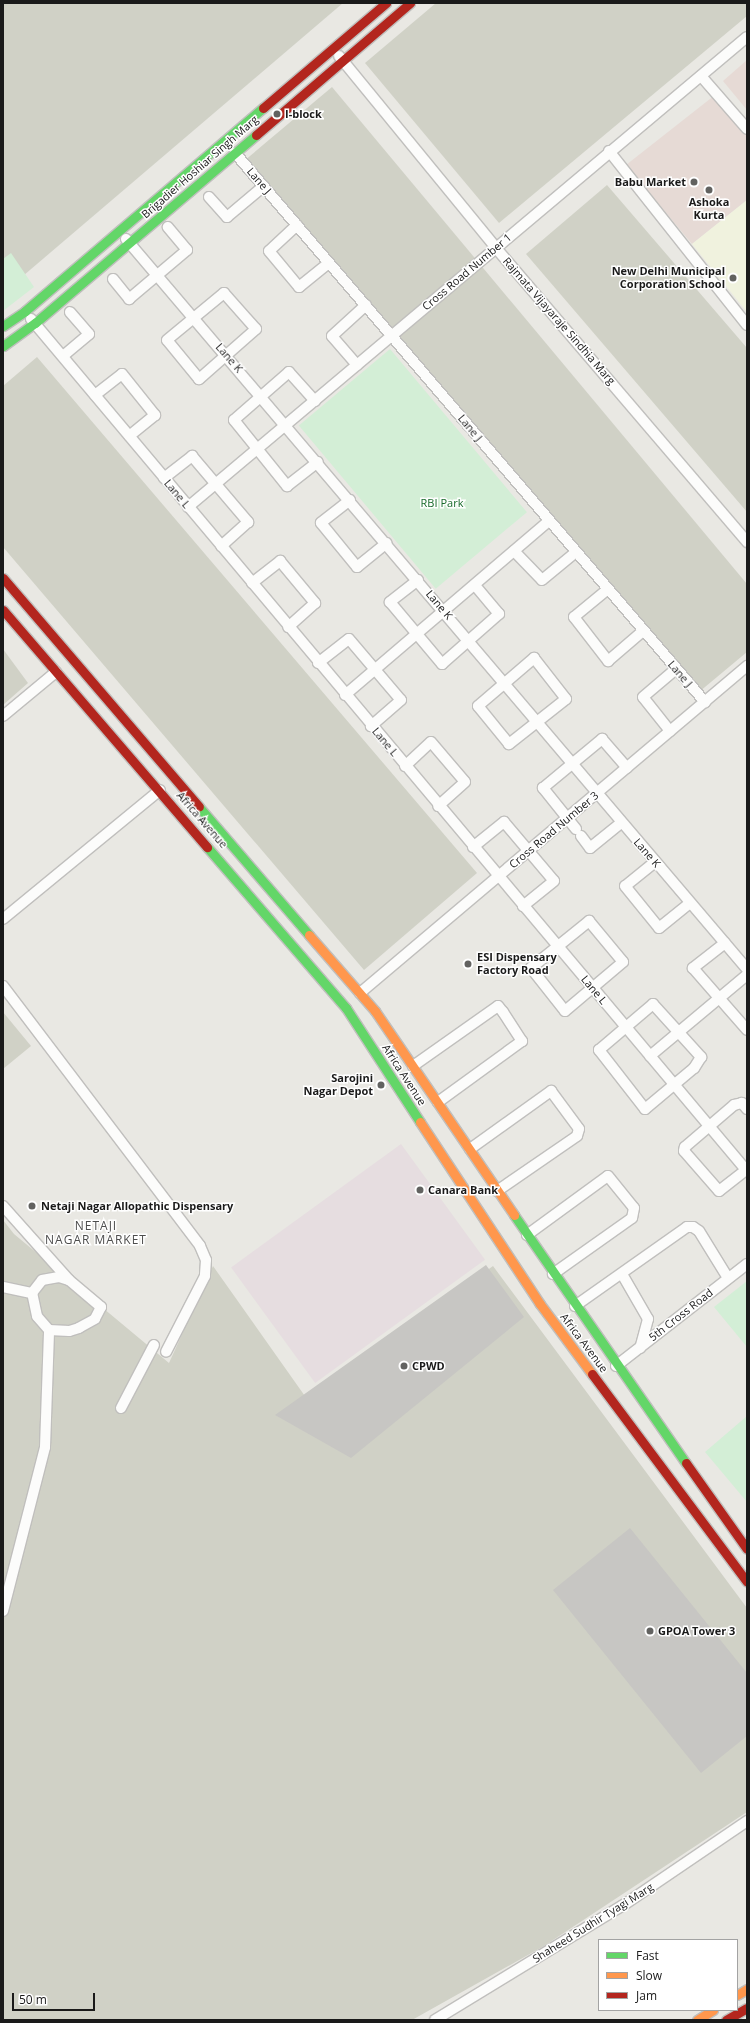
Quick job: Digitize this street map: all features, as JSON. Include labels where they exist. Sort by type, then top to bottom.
[{"type":"main road","name":"Brigadier Hoshiar Singh Marg","points":[[3,326],[25,311],[386,3]]},
{"type":"main road","name":"Brigadier Hoshiar Singh Marg","points":[[3,346],[35,324],[410,3]]},
{"type":"main road","name":"Africa Avenue","points":[[3,578],[360,993],[438,1102],[497,1192],[616,1366],[747,1549]]},
{"type":"main road","name":"Africa Avenue","points":[[3,610],[160,790],[346,1008],[540,1304],[747,1582]]},
{"type":"main road","points":[[738,1994],[747,1989]]},
{"type":"main road","points":[[726,2020],[747,2008]]},
{"type":"main road","points":[[697,2020],[711,2011]]},
{"type":"street","name":"Cross Road Number 1","points":[[188,507],[609,151],[747,38]]},
{"type":"street","name":"Rajmata Vijayaraje Sindhia Marg","points":[[333,49],[496,248],[747,542]]},
{"type":"street","points":[[701,76],[747,129]]},
{"type":"street","points":[[609,151],[747,326]]},
{"type":"street","name":"Lane J","points":[[235,153],[705,702]]},
{"type":"street","points":[[209,197],[227,217],[264,186]]},
{"type":"street","points":[[297,225],[269,251],[299,287],[329,263]]},
{"type":"street","points":[[113,279],[129,298],[158,276],[187,250],[168,227]]},
{"type":"street","name":"Lane K","points":[[119,231],[287,424],[596,794],[747,969]]},
{"type":"street","points":[[224,293],[256,329],[227,355],[199,379],[167,340],[224,293]]},
{"type":"street","points":[[357,365],[332,336],[366,305]]},
{"type":"street","name":"Lane L","points":[[25,311],[438,806],[747,1170]]},
{"type":"street","points":[[62,356],[89,334],[70,312]]},
{"type":"street","points":[[315,401],[289,372],[234,420],[287,486],[318,462]]},
{"type":"street","points":[[95,395],[122,374],[155,415],[129,436]]},
{"type":"street","points":[[164,478],[192,456],[248,522],[221,546]]},
{"type":"street","points":[[350,500],[321,523],[357,567],[387,543]]},
{"type":"street","points":[[345,695],[549,521]]},
{"type":"street","points":[[514,551],[542,580],[576,552]]},
{"type":"street","points":[[252,583],[280,562],[315,603],[288,627]]},
{"type":"street","points":[[418,580],[390,602],[442,664],[499,614],[475,585]]},
{"type":"street","points":[[608,589],[574,617],[608,661],[643,631]]},
{"type":"street","points":[[318,663],[349,639],[401,700],[371,726]]},
{"type":"street","points":[[534,658],[566,699],[509,744],[478,706],[503,682],[534,658]]},
{"type":"street","name":"Cross Road Number 3","points":[[360,993],[747,666]]},
{"type":"street","points":[[670,731],[643,697],[676,669]]},
{"type":"street","points":[[3,716],[56,672]]},
{"type":"street","points":[[621,823],[590,848],[543,788],[602,740],[627,768]]},
{"type":"street","points":[[405,766],[431,742],[465,782],[438,806]]},
{"type":"street","points":[[3,919],[160,790]]},
{"type":"street","points":[[473,846],[504,822],[554,880],[523,906]]},
{"type":"street","points":[[655,862],[625,886],[660,928],[690,903]]},
{"type":"street","points":[[589,921],[623,962],[565,1011],[532,968],[557,947],[589,921]]},
{"type":"street","points":[[725,943],[693,968],[747,1030]]},
{"type":"street","points":[[650,1056],[747,975]]},
{"type":"street","points":[[3,986],[200,1246],[206,1260],[205,1276],[166,1352]]},
{"type":"street","points":[[653,1004],[679,1032],[701,1056],[694,1068],[649,1107],[642,1107],[599,1050],[653,1004]]},
{"type":"street","points":[[412,1066],[498,1006],[503,1012],[522,1041],[438,1102]]},
{"type":"street","points":[[470,1149],[551,1091],[579,1129],[577,1136],[497,1192]]},
{"type":"street","points":[[747,1109],[739,1102],[685,1147],[684,1151],[714,1189],[723,1189],[747,1170]]},
{"type":"street","points":[[527,1235],[608,1176],[634,1208],[632,1218],[553,1274]]},
{"type":"street","points":[[3,1206],[69,1280],[97,1302],[100,1313],[79,1328],[69,1331],[49,1330]]},
{"type":"street","points":[[575,1306],[687,1227],[693,1227],[728,1278]]},
{"type":"street","name":"5th Cross Road","points":[[616,1366],[747,1264]]},
{"type":"street","points":[[622,1274],[648,1319],[640,1348]]},
{"type":"street","points":[[3,1611],[45,1447],[49,1330],[37,1316],[32,1293],[35,1287],[46,1279],[69,1280]]},
{"type":"street","points":[[3,1287],[32,1293]]},
{"type":"street","points":[[121,1408],[154,1345]]},
{"type":"street","name":"Shaheed Sudhir Tyagi Marg","points":[[436,2020],[622,1906],[747,1821]]},
{"type":"shaded area","points":[[3,3],[343,3],[3,293]]},
{"type":"shaded area","points":[[436,3],[747,3],[747,16],[499,223],[365,63]]},
{"type":"shaded area","points":[[747,60],[747,110],[723,81]]},
{"type":"shaded area","points":[[332,87],[747,584],[747,652],[693,697],[244,161]]},
{"type":"shaded area","name":"Babu Market","points":[[715,95],[747,135],[747,200],[692,244],[626,165]]},
{"type":"shaded area","points":[[607,185],[747,348],[747,512],[526,254]]},
{"type":"shaded area","name":"New Delhi Municipal Corporation School","points":[[747,200],[747,312],[692,244]]},
{"type":"shaded area","points":[[37,357],[477,873],[364,970],[3,547],[3,386]]},
{"type":"shaded area","points":[[3,649],[28,683],[3,705]]},
{"type":"shaded area","points":[[3,1012],[31,1046],[3,1069]]},
{"type":"shaded area","points":[[401,1144],[485,1260],[315,1383],[231,1267]]},
{"type":"shaded area","points":[[3,1220],[14,1234],[169,1363],[213,1266],[307,1399],[493,1266],[747,1608],[747,1812],[544,1946],[412,2020],[3,2020]]},
{"type":"green space","points":[[11,253],[34,287],[3,311],[3,259]]},
{"type":"green space","name":"RBI Park","points":[[390,349],[527,512],[436,589],[299,425]]},
{"type":"green space","points":[[747,1281],[747,1347],[714,1307]]},
{"type":"green space","points":[[747,1416],[747,1502],[705,1452]]},
{"type":"building","name":"CPWD","points":[[486,1265],[524,1317],[351,1458],[275,1415]]},
{"type":"building","name":"GPOA Tower 3","points":[[630,1528],[747,1673],[747,1736],[701,1773],[553,1590]]},
{"type":"traffic: fast","points":[[3,326],[25,311],[263,108]]},
{"type":"traffic: fast","points":[[3,346],[35,323],[256,135]]},
{"type":"traffic: fast","points":[[199,807],[309,935]]},
{"type":"traffic: fast","points":[[207,847],[346,1008],[420,1122]]},
{"type":"traffic: fast","points":[[514,1215],[686,1463]]},
{"type":"traffic: slow","points":[[309,935],[375,1011],[514,1215]]},
{"type":"traffic: slow","points":[[420,1122],[540,1304],[592,1374]]},
{"type":"traffic: slow","points":[[738,1994],[747,1989]]},
{"type":"traffic: slow","points":[[697,2020],[711,2011]]},
{"type":"traffic: jam","points":[[263,108],[386,3]]},
{"type":"traffic: jam","points":[[256,135],[410,3]]},
{"type":"traffic: jam","points":[[3,578],[199,807]]},
{"type":"traffic: jam","points":[[3,610],[207,847]]},
{"type":"traffic: jam","points":[[592,1374],[747,1582]]},
{"type":"traffic: jam","points":[[686,1463],[747,1549]]},
{"type":"traffic: jam","points":[[726,2020],[747,2008]]},
{"type":"place","name":"I-block","points":[[277,114]]},
{"type":"place","name":"Babu Market","points":[[694,182]]},
{"type":"place","name":"Ashoka Kurta","points":[[709,190]]},
{"type":"place","name":"New Delhi Municipal Corporation School","points":[[733,278]]},
{"type":"place","name":"ESI Dispensary Factory Road","points":[[468,964]]},
{"type":"place","name":"Sarojini Nagar Depot","points":[[381,1085]]},
{"type":"place","name":"Canara Bank","points":[[420,1190]]},
{"type":"place","name":"Netaji Nagar Allopathic Dispensary","points":[[32,1206]]},
{"type":"place","name":"CPWD","points":[[404,1366]]},
{"type":"place","name":"GPOA Tower 3","points":[[650,1631]]},
{"type":"district","name":"NETAJI NAGAR MARKET","points":[[96,1233]]}]
